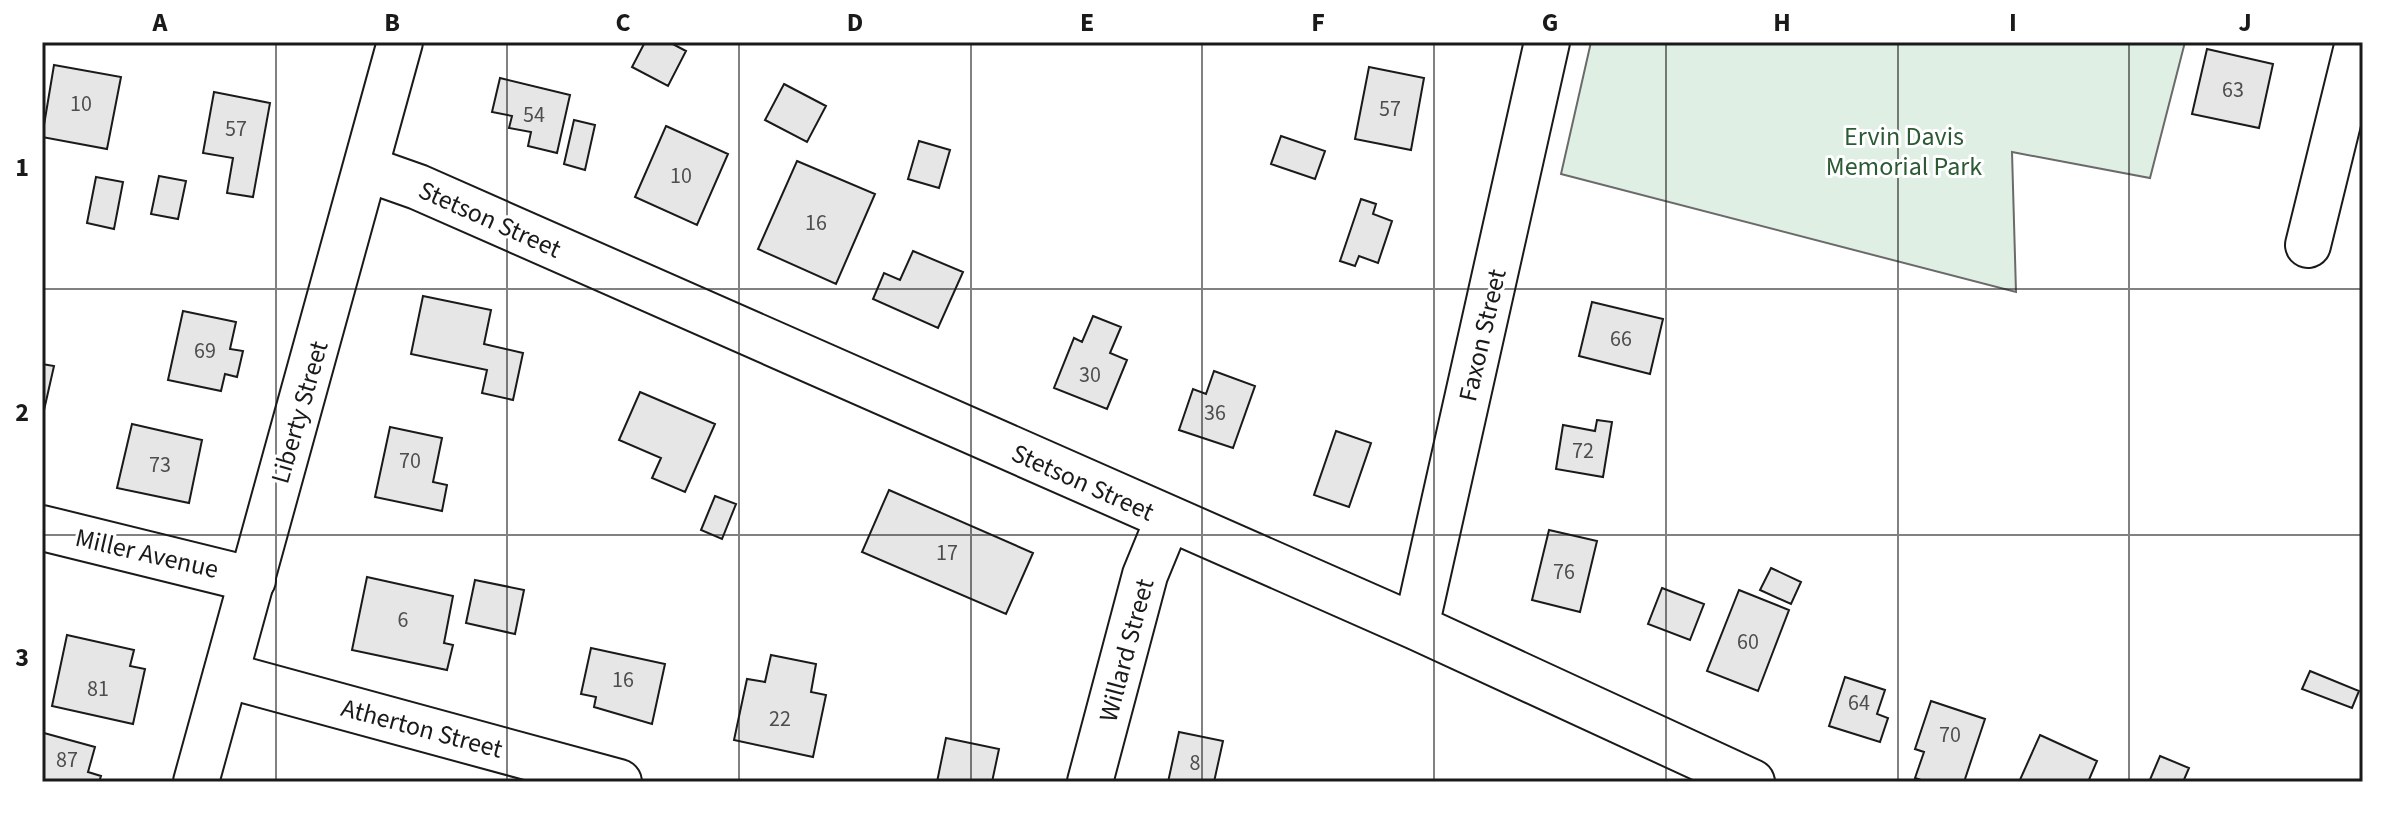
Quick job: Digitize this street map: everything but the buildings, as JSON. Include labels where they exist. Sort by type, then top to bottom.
[{"type":"street","name":"Faxon Street","points":[[1416,627],[1547,42]]},
{"type":"street","points":[[2308,245],[2358,42]]},
{"type":"street","name":"Liberty Street","points":[[196,782],[367,169],[391,44]]},
{"type":"street","name":"Stetson Street","points":[[367,169],[418,187],[1416,627],[1752,782]]},
{"type":"street","name":"Willard Street","points":[[1090,782],[1145,575],[1168,519]]},
{"type":"street","name":"Miller Avenue","points":[[42,528],[253,580]]},
{"type":"street","name":"Atherton Street","points":[[226,675],[619,782]]},
{"type":"green space","name":"Ervin Davis Memorial Park","points":[[1591,42],[2185,42],[2150,178],[2012,152],[2016,292],[1561,174]]}]
